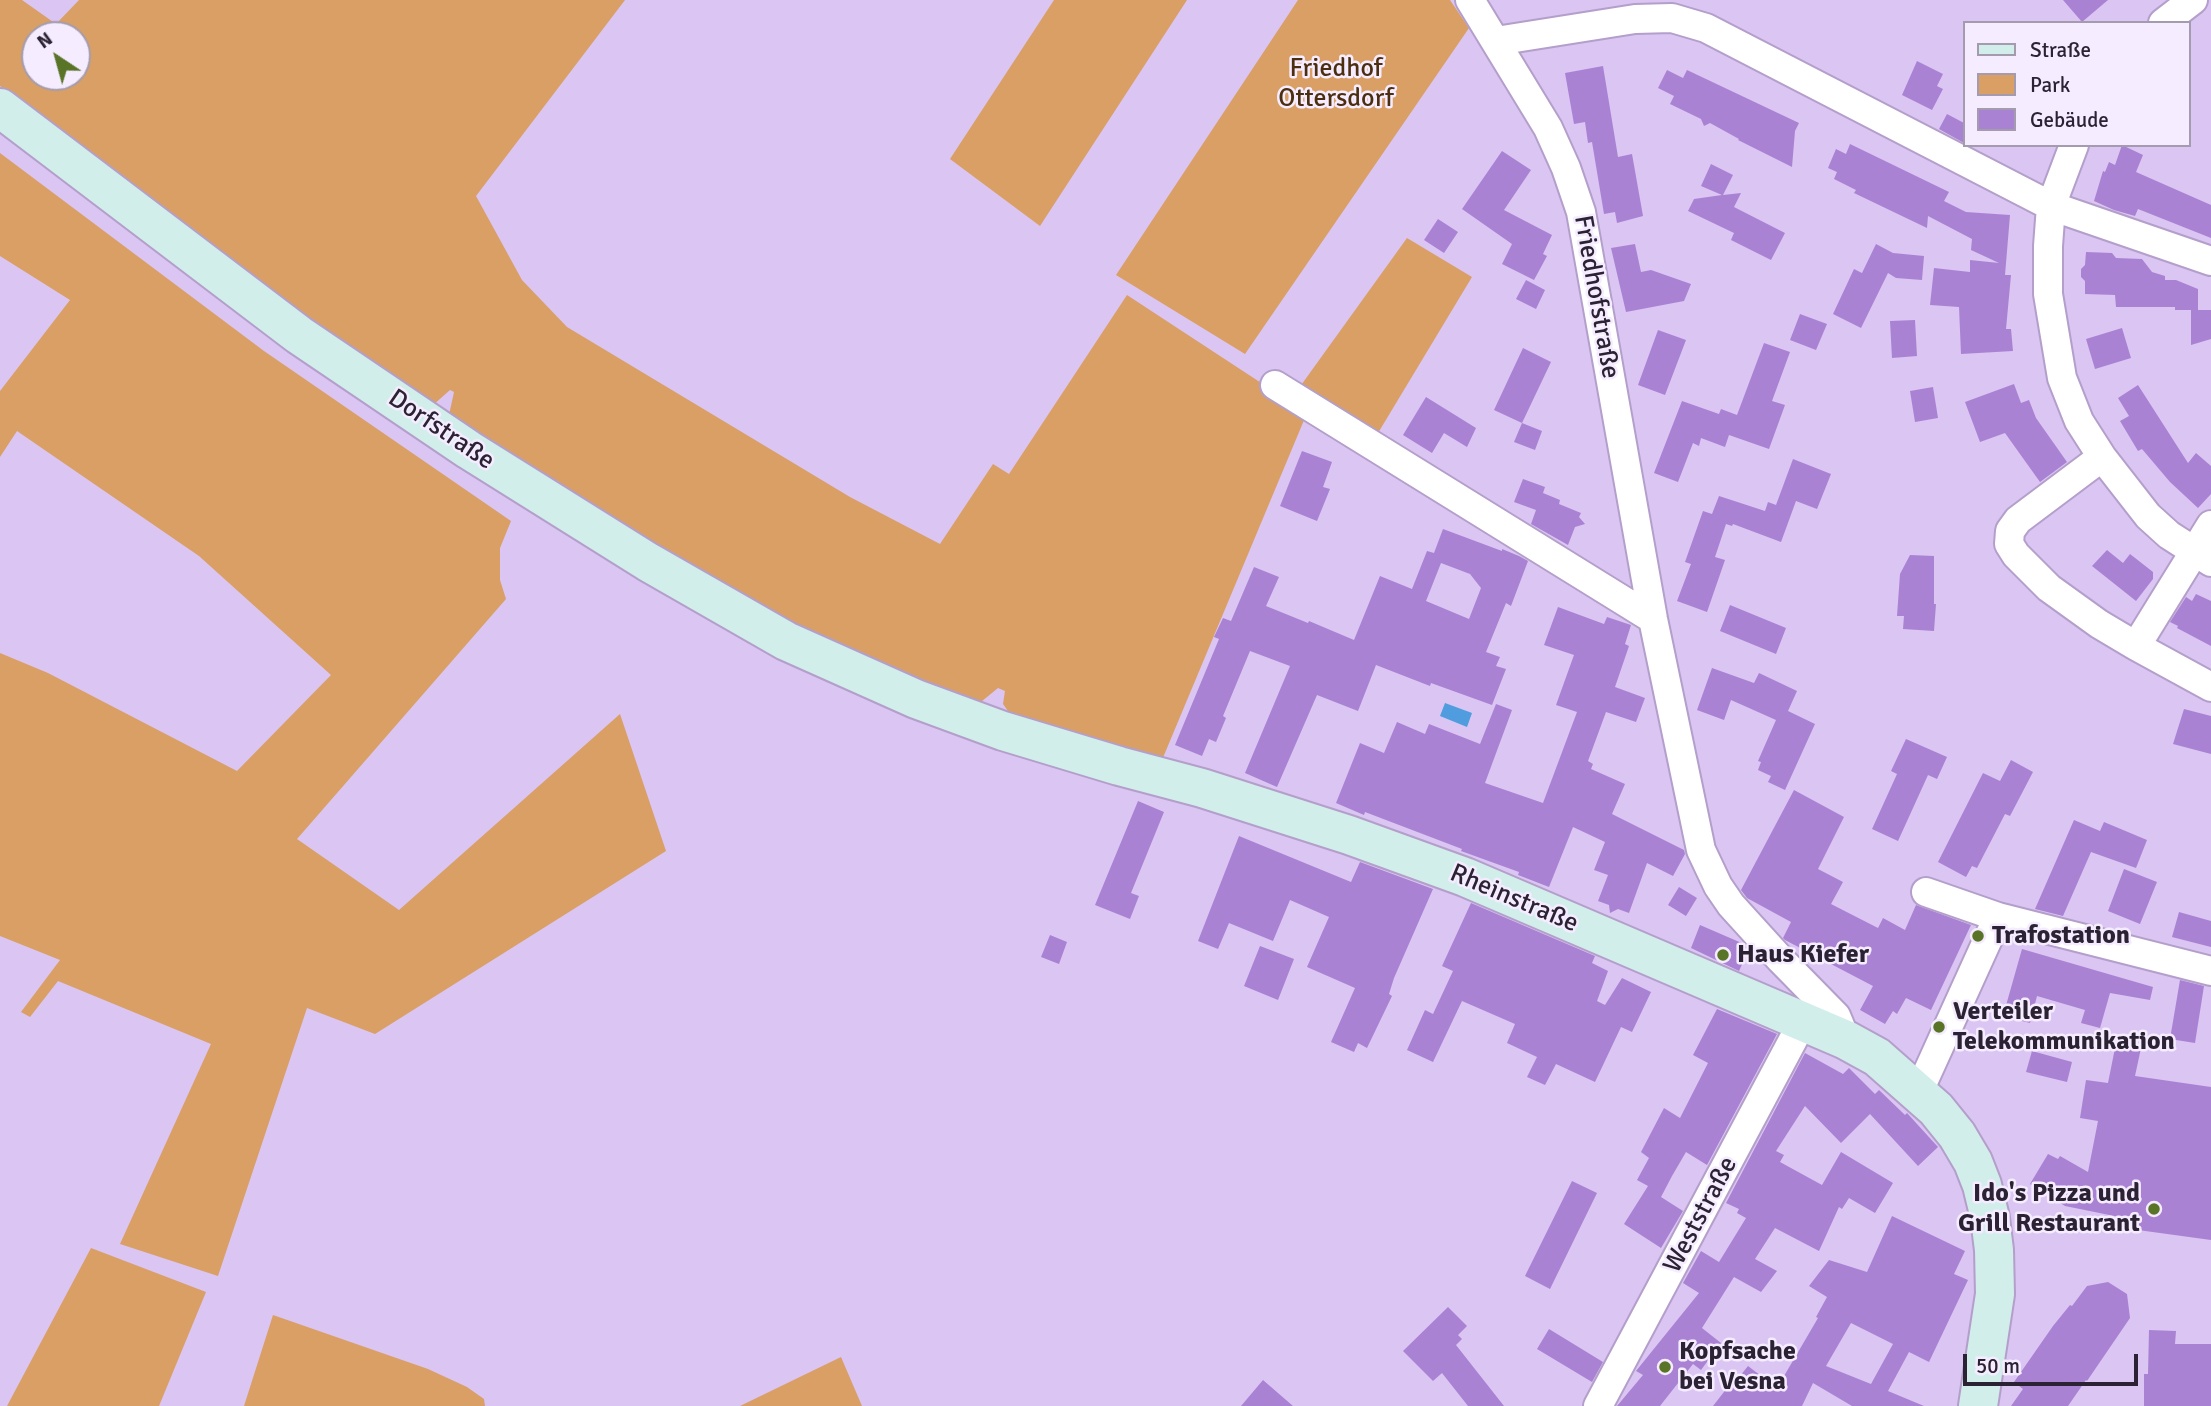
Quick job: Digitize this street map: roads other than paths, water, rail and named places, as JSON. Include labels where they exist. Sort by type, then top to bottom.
[{"type":"main road","name":"Dorfstraße","points":[[0,108],[299,335],[469,450],[648,562],[786,641],[916,699]]},
{"type":"main road","name":"Rheinstraße","points":[[916,699],[1016,735],[1202,788],[1361,839],[1465,877],[1846,1040],[1877,1057],[1919,1091],[1950,1126],[1973,1162],[1982,1185],[1994,1250],[1995,1294],[1979,1406]]},
{"type":"street","name":"Friedhofstraße","points":[[1470,0],[1548,128],[1566,168],[1581,212],[1653,619],[1700,850],[1717,886],[1781,960],[1836,1016],[1846,1040]]},
{"type":"street","points":[[2166,21],[2193,0]]},
{"type":"street","points":[[1496,41],[1635,19],[1672,18],[1706,28],[2051,206],[2211,261]]},
{"type":"street","points":[[2073,147],[2051,206],[2048,246],[2048,294],[2062,378],[2078,421],[2148,516],[2169,535],[2202,557]]},
{"type":"street","points":[[1275,385],[1653,619]]},
{"type":"street","points":[[2102,457],[2018,520],[2010,531],[2009,544],[2016,555],[2049,588],[2099,624],[2211,687]]},
{"type":"street","points":[[2136,646],[2202,557],[2211,525]]},
{"type":"street","points":[[1926,892],[1998,917],[2211,971]]},
{"type":"street","points":[[1919,1091],[1998,917]]},
{"type":"street","points":[[1781,960],[1788,1016]]},
{"type":"street","name":"Weststraße","points":[[1598,1406],[1788,1016]]},
{"type":"water","points":[[1445,703],[1472,713],[1467,727],[1440,716]]},
{"type":"place","name":"Trafostation","points":[[1978,936]]},
{"type":"place","name":"Haus Kiefer","points":[[1723,955]]},
{"type":"place","name":"Verteiler Telekommunikation","points":[[1939,1027]]},
{"type":"place","name":"Ido's Pizza und Grill Restaurant","points":[[2154,1209]]},
{"type":"place","name":"Kopfsache bei Vesna","points":[[1665,1367]]},
{"type":"park label","name":"Friedhof Ottersdorf","points":[[1336,84]]}]
